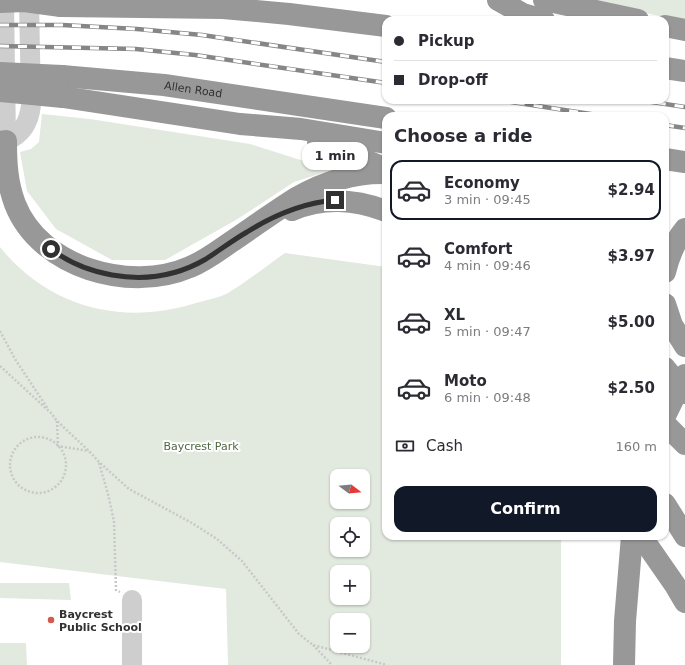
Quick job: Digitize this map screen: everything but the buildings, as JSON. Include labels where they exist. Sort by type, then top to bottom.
[{"type":"highway","points":[[0,2],[21,0],[61,6],[223,8],[289,14],[382,26]]},
{"type":"highway","points":[[498,0],[523,14],[530,16]]},
{"type":"highway","points":[[544,0],[619,16]]},
{"type":"highway","points":[[669,27],[685,30]]},
{"type":"highway","points":[[669,38],[685,40]]},
{"type":"highway","points":[[669,69],[685,71]]},
{"type":"highway","name":"Allen Road","points":[[0,72],[164,85],[382,117]]},
{"type":"highway","points":[[0,91],[63,97],[240,124],[301,129],[382,142]]},
{"type":"highway","points":[[240,124],[336,148],[382,169]]},
{"type":"highway","points":[[3,142],[8,184],[15,204],[32,233],[58,254],[72,262],[105,274],[137,278],[170,274],[190,267],[246,232],[296,198],[327,182],[382,169]]},
{"type":"highway","points":[[669,160],[685,162]]},
{"type":"highway","points":[[246,232],[274,216],[300,206],[319,202],[335,200],[352,201],[382,210]]},
{"type":"highway","points":[[669,257],[675,242],[685,230]]},
{"type":"highway","points":[[669,316],[672,325],[685,346]]},
{"type":"highway","points":[[669,373],[685,393]]},
{"type":"highway","points":[[669,408],[685,375]]},
{"type":"highway","points":[[669,428],[685,444]]},
{"type":"highway","points":[[669,495],[685,517]]},
{"type":"highway","points":[[669,510],[685,536]]},
{"type":"highway","points":[[644,540],[685,602]]},
{"type":"highway","points":[[624,665],[625,621],[631,545]]},
{"type":"street","points":[[3,142],[21,0]]},
{"type":"street","points":[[3,142],[17,135],[22,130],[30,116],[31,106],[21,0]]},
{"type":"street","points":[[132,600],[132,665]]},
{"type":"path","points":[[0,331],[15,359],[50,413]]},
{"type":"path","points":[[0,366],[89,451],[98,462],[129,489],[192,523],[217,539],[242,561],[299,634],[313,644],[332,665]]},
{"type":"path","points":[[57,421],[58,446],[64,454],[66,463],[65,473],[61,482],[45,493],[36,494],[26,491],[19,486],[13,479],[10,471],[10,462],[12,453],[25,440],[33,437],[42,437],[51,440],[58,446],[89,451]]},
{"type":"path","points":[[98,462],[108,494],[114,521],[116,590],[132,600]]},
{"type":"path","points":[[313,644],[387,665]]},
{"type":"green space","points":[[594,0],[685,0],[685,21],[669,18],[669,16],[660,16],[610,6]]},
{"type":"green space","points":[[42,114],[90,119],[250,144],[332,170],[294,182],[236,220],[165,260],[112,260],[56,229],[27,191],[20,152],[31,149],[39,142]]},
{"type":"green space","name":"Baycrest Park","points":[[0,247],[19,268],[41,285],[64,298],[89,306],[115,311],[141,313],[169,310],[221,296],[242,284],[285,253],[382,266],[382,540],[561,540],[561,665],[228,665],[226,589],[0,562]]},
{"type":"green space","points":[[0,583],[69,583],[71,600],[0,598]]},
{"type":"green space","points":[[0,643],[26,643],[27,665],[0,665]]},
{"type":"railway","points":[[0,25],[62,25],[137,29],[202,35],[382,61]]},
{"type":"railway","points":[[0,46],[136,49],[195,55],[382,82]]},
{"type":"railway","points":[[524,104],[578,112]]},
{"type":"railway","points":[[665,104],[685,107]]},
{"type":"railway","points":[[669,126],[685,128]]},
{"type":"place","name":"Baycrest Public School","points":[[51,620]]},
{"type":"route","points":[[51,249],[72,262],[105,274],[137,278],[154,277],[170,274],[190,267],[274,216],[300,206],[335,200]]}]
